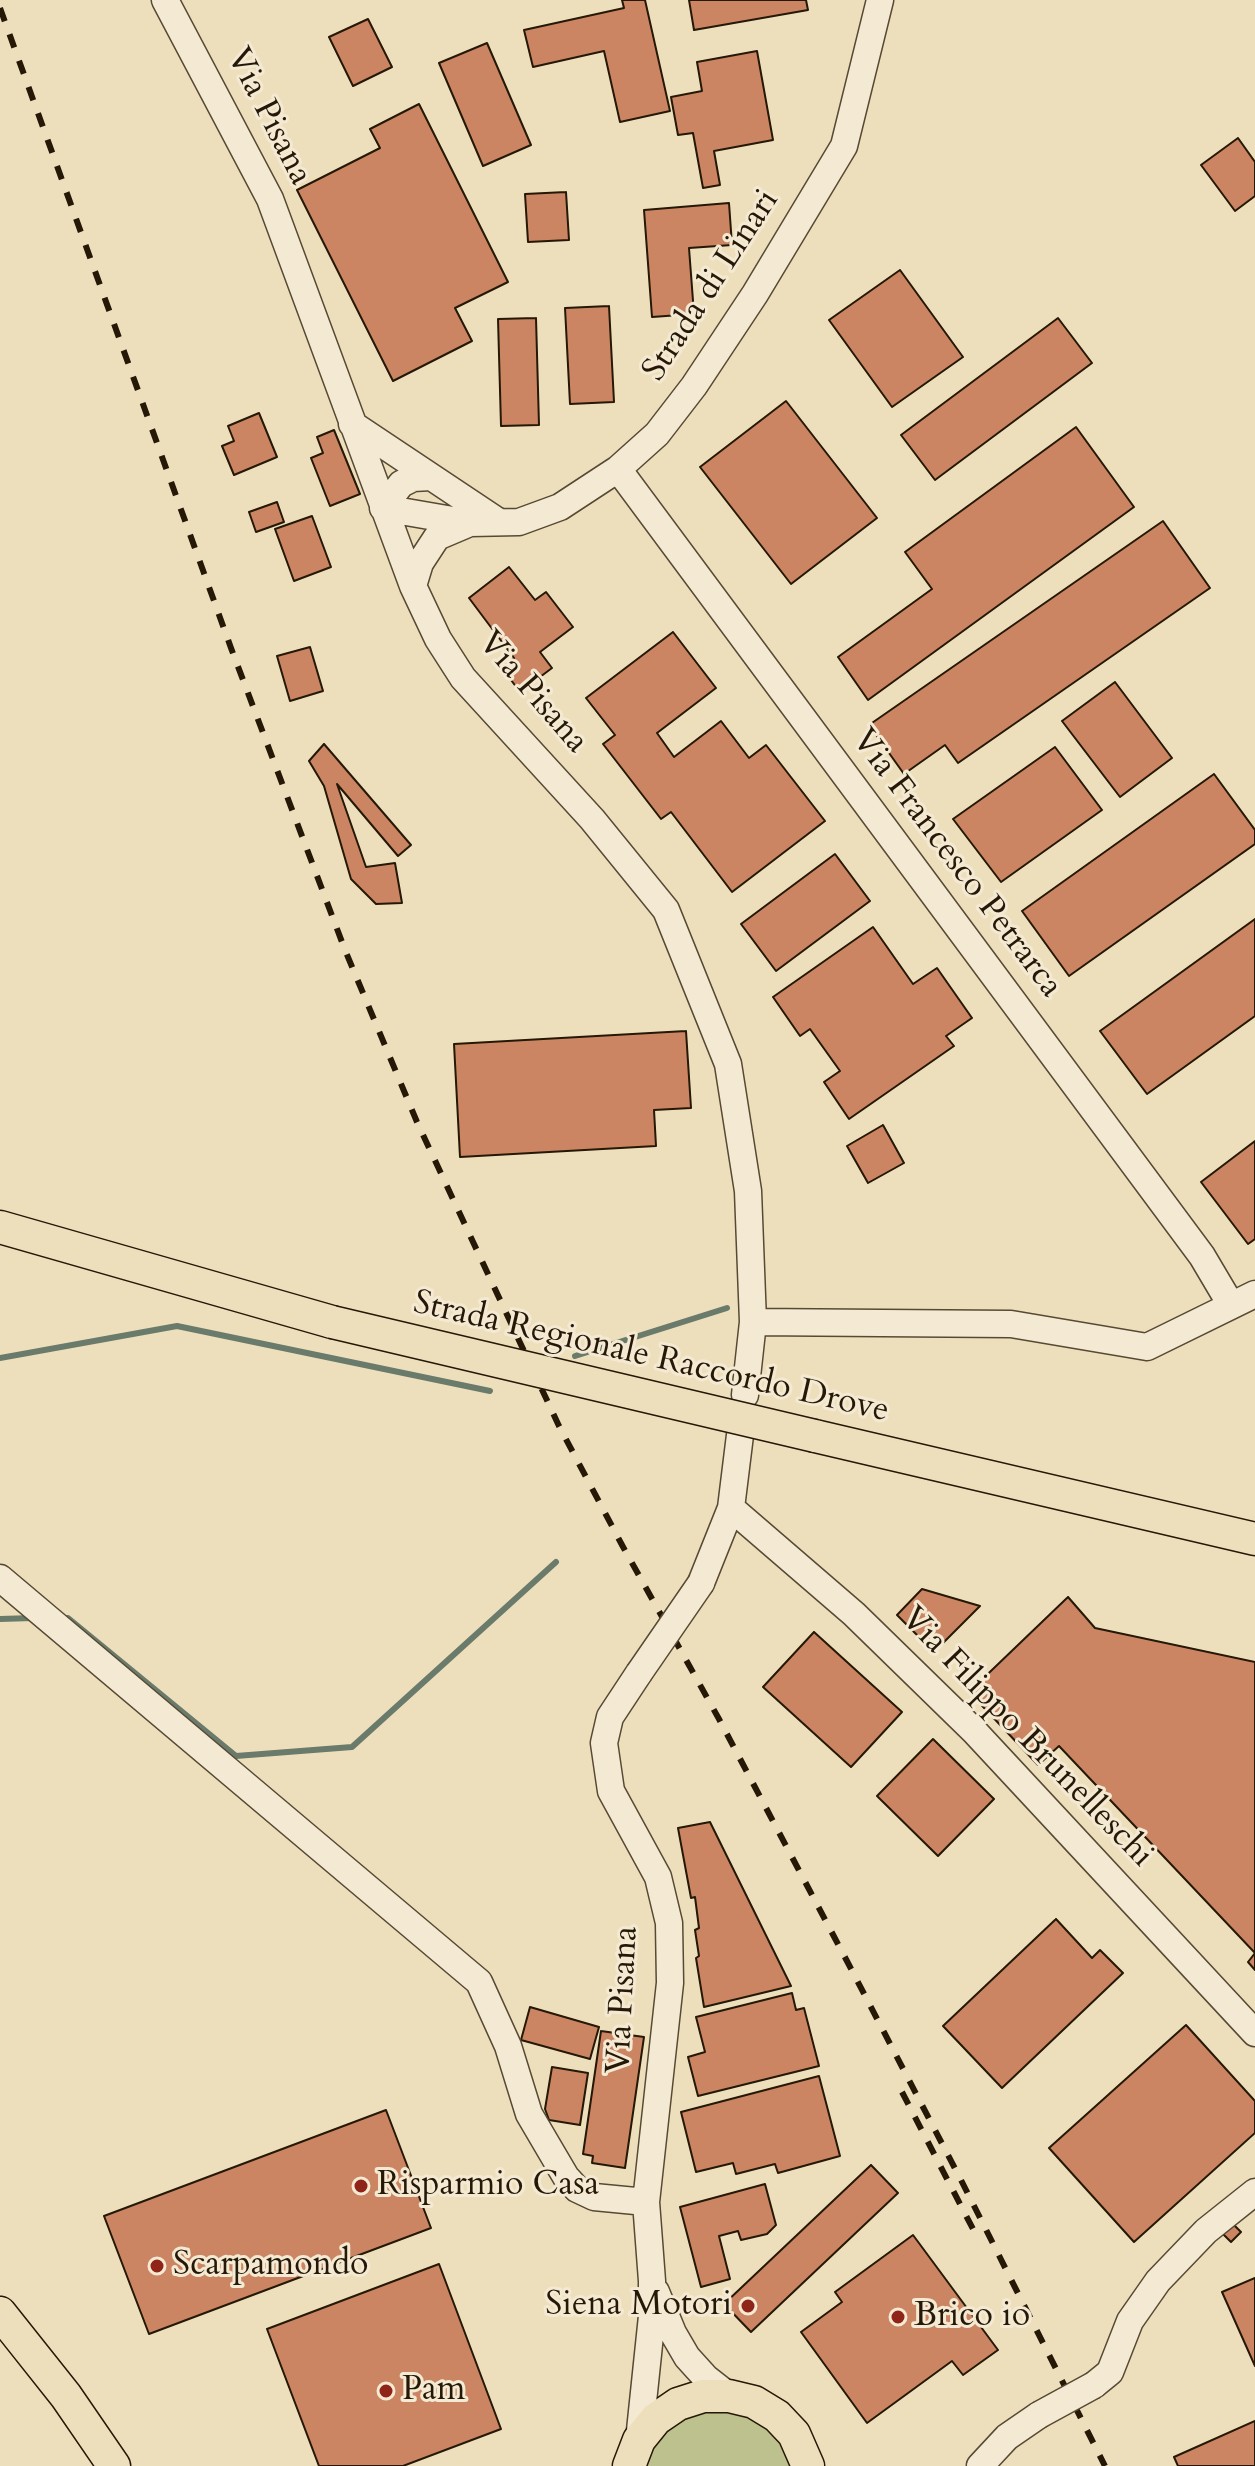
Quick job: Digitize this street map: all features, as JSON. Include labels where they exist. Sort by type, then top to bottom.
[{"type":"main road","points":[[0,1217],[21,1247]]},
{"type":"main road","points":[[0,1227],[21,1247]]},
{"type":"main road","name":"Strada Regionale Raccordo Drove","points":[[21,1247],[241,1313],[297,1323],[332,1322],[1255,1539]]},
{"type":"main road","points":[[0,2313],[66,2396],[114,2466]]},
{"type":"main road","name":"Via Pisana","points":[[634,2453],[656,2419],[678,2404],[703,2396],[729,2396],[754,2402],[777,2416],[794,2434],[809,2463]]},
{"type":"street","name":"Via Pisana","points":[[165,0],[270,199],[383,508],[413,586],[438,639],[463,678],[592,819],[666,910],[728,1064],[748,1191],[753,1322],[745,1395]]},
{"type":"street","name":"Strada di Linari","points":[[383,508],[470,523],[519,522],[560,507],[618,469],[657,434],[694,386],[755,294],[844,146],[880,0]]},
{"type":"street","points":[[352,424],[499,522]]},
{"type":"street","name":"Via Francesco Petrarca","points":[[618,469],[1195,1246],[1243,1299]]},
{"type":"street","points":[[383,508],[401,484],[413,478],[431,477]]},
{"type":"street","name":"Strada di Linari","points":[[413,586],[420,563],[437,537],[470,523]]},
{"type":"street","points":[[753,1322],[1011,1324],[1147,1347],[1243,1299]]},
{"type":"street","name":"Via Pisana","points":[[634,2453],[650,2350],[652,2281],[646,2202],[670,1983],[669,1923],[658,1877],[611,1791],[604,1743],[610,1717],[701,1583],[731,1508],[740,1435]]},
{"type":"street","name":"Via Filippo Brunelleschi","points":[[731,1508],[854,1614],[974,1731],[1255,2033]]},
{"type":"street","points":[[0,1578],[479,1982],[508,2046],[529,2114],[566,2177],[577,2189],[594,2197],[646,2202]]},
{"type":"street","points":[[980,2466],[1007,2437],[1039,2415],[1094,2385],[1110,2372],[1130,2321],[1158,2281],[1206,2231],[1255,2192]]},
{"type":"street","name":"Via Pisana","points":[[652,2281],[673,2333],[687,2357],[706,2378],[729,2396]]},
{"type":"green space","points":[[722,2408],[748,2413],[771,2427],[794,2466],[644,2466],[655,2442],[672,2424],[695,2412]]},
{"type":"building","points":[[622,0],[645,0],[670,111],[620,122],[604,51],[533,67],[524,30],[624,8]]},
{"type":"building","points":[[689,0],[806,0],[808,10],[694,30]]},
{"type":"building","points":[[368,19],[392,67],[353,86],[329,37]]},
{"type":"building","points":[[487,43],[531,145],[483,166],[439,63]]},
{"type":"building","points":[[757,51],[773,140],[714,151],[720,185],[703,188],[693,133],[678,135],[671,97],[702,91],[697,62]]},
{"type":"building","points":[[419,104],[508,282],[455,308],[472,341],[393,381],[297,190],[380,148],[370,129]]},
{"type":"building","points":[[1238,138],[1255,162],[1255,196],[1235,211],[1201,165]]},
{"type":"building","points":[[566,192],[569,240],[528,242],[525,194]]},
{"type":"building","points":[[729,203],[732,245],[689,248],[694,314],[652,317],[644,210]]},
{"type":"building","points":[[900,270],[963,357],[892,407],[829,320]]},
{"type":"building","points":[[609,306],[614,402],[570,404],[565,308]]},
{"type":"building","points":[[536,318],[539,425],[501,426],[498,319]]},
{"type":"building","points":[[1058,318],[1092,363],[935,480],[901,435]]},
{"type":"building","points":[[786,401],[877,518],[791,584],[700,467]]},
{"type":"building","points":[[259,413],[277,457],[234,475],[222,446],[234,441],[228,426]]},
{"type":"building","points":[[1076,427],[1134,507],[868,700],[838,657],[932,589],[905,552]]},
{"type":"building","points":[[334,430],[360,494],[330,506],[311,458],[323,453],[317,437]]},
{"type":"building","points":[[277,502],[284,522],[256,532],[249,512]]},
{"type":"building","points":[[312,516],[331,567],[294,581],[275,529]]},
{"type":"building","points":[[1163,521],[1210,588],[958,763],[945,745],[904,774],[869,725]]},
{"type":"building","points":[[509,567],[535,600],[546,592],[573,627],[540,652],[552,668],[520,692],[502,668],[514,658],[469,598]]},
{"type":"building","points":[[673,632],[716,688],[657,733],[674,757],[721,721],[749,758],[766,745],[825,821],[732,892],[671,812],[661,819],[603,744],[615,735],[586,698]]},
{"type":"building","points":[[310,647],[323,691],[290,701],[277,656]]},
{"type":"building","points":[[1115,682],[1172,758],[1120,797],[1062,721]]},
{"type":"building","points":[[324,744],[411,845],[398,856],[337,784],[366,867],[395,863],[402,903],[376,904],[351,879],[324,786],[309,761]]},
{"type":"building","points":[[1055,747],[1102,810],[1001,882],[953,819]]},
{"type":"building","points":[[1214,774],[1255,830],[1255,844],[1069,976],[1022,911]]},
{"type":"building","points":[[835,854],[870,901],[776,971],[741,924]]},
{"type":"building","points":[[1255,919],[1255,1016],[1147,1094],[1100,1031]]},
{"type":"building","points":[[873,927],[913,984],[937,968],[972,1018],[946,1036],[954,1046],[849,1119],[824,1082],[840,1071],[810,1029],[800,1036],[773,997]]},
{"type":"building","points":[[686,1031],[691,1108],[654,1110],[656,1146],[460,1157],[454,1044]]},
{"type":"building","points":[[883,1125],[904,1163],[868,1183],[847,1146]]},
{"type":"building","points":[[1255,1141],[1255,1239],[1248,1244],[1201,1182]]},
{"type":"building","points":[[922,1589],[980,1606],[934,1652],[897,1615]]},
{"type":"building","points":[[1068,1597],[1095,1628],[1255,1662],[1255,1953],[1059,1746],[1038,1765],[969,1692]]},
{"type":"building","points":[[814,1632],[902,1712],[851,1767],[763,1687]]},
{"type":"building","points":[[933,1739],[994,1799],[938,1856],[877,1796]]},
{"type":"building","points":[[710,1822],[791,1986],[704,2007],[696,1958],[699,1956],[695,1930],[699,1928],[695,1897],[691,1898],[678,1828]]},
{"type":"building","points":[[1056,1919],[1092,1958],[1100,1950],[1123,1973],[1002,2088],[943,2026]]},
{"type":"building","points":[[1255,1953],[1255,1970],[1248,1962]]},
{"type":"building","points":[[792,1993],[796,2010],[804,2008],[819,2066],[698,2096],[688,2057],[705,2052],[696,2017]]},
{"type":"building","points":[[530,2007],[599,2027],[590,2059],[521,2040]]},
{"type":"building","points":[[1186,2025],[1255,2101],[1255,2133],[1134,2242],[1049,2148]]},
{"type":"building","points":[[601,2031],[644,2037],[625,2168],[592,2163],[593,2156],[583,2154]]},
{"type":"building","points":[[552,2067],[588,2073],[580,2125],[549,2120],[545,2109]]},
{"type":"building","points":[[819,2076],[840,2156],[778,2173],[775,2164],[736,2174],[733,2163],[696,2172],[681,2112]]},
{"type":"building","points":[[386,2110],[431,2228],[149,2334],[104,2216]]},
{"type":"building","points":[[871,2165],[898,2193],[751,2332],[724,2304]]},
{"type":"building","points":[[765,2184],[776,2225],[767,2234],[741,2240],[738,2231],[719,2236],[730,2279],[701,2287],[680,2207]]},
{"type":"building","points":[[1232,2223],[1241,2232],[1231,2242],[1222,2233]]},
{"type":"building","name":"Brico io","points":[[913,2235],[998,2350],[963,2375],[952,2361],[867,2423],[801,2332],[842,2302],[835,2292]]},
{"type":"building","points":[[439,2264],[501,2429],[403,2466],[319,2466],[267,2329]]},
{"type":"building","points":[[1255,2278],[1255,2366],[1222,2292]]},
{"type":"building","points":[[1255,2421],[1255,2466],[1178,2466],[1174,2457]]},
{"type":"waterway","points":[[575,1356],[727,1308]]},
{"type":"waterway","points":[[0,1358],[177,1326],[490,1391]]},
{"type":"waterway","points":[[60,1618],[68,1618],[236,1756],[352,1747],[556,1562]]},
{"type":"waterway","points":[[0,1619],[33,1618]]},
{"type":"railway","points":[[0,8],[231,648],[345,950],[417,1122],[559,1426],[848,1963],[1105,2466]]},
{"type":"railway","points":[[902,2092],[974,2231]]},
{"type":"place","name":"Risparmio Casa","points":[[361,2186]]},
{"type":"place","name":"Scarpamondo","points":[[157,2266]]},
{"type":"place","name":"Siena Motori","points":[[748,2306]]},
{"type":"place","name":"Brico io","points":[[898,2317]]},
{"type":"place","name":"Pam","points":[[386,2391]]}]
